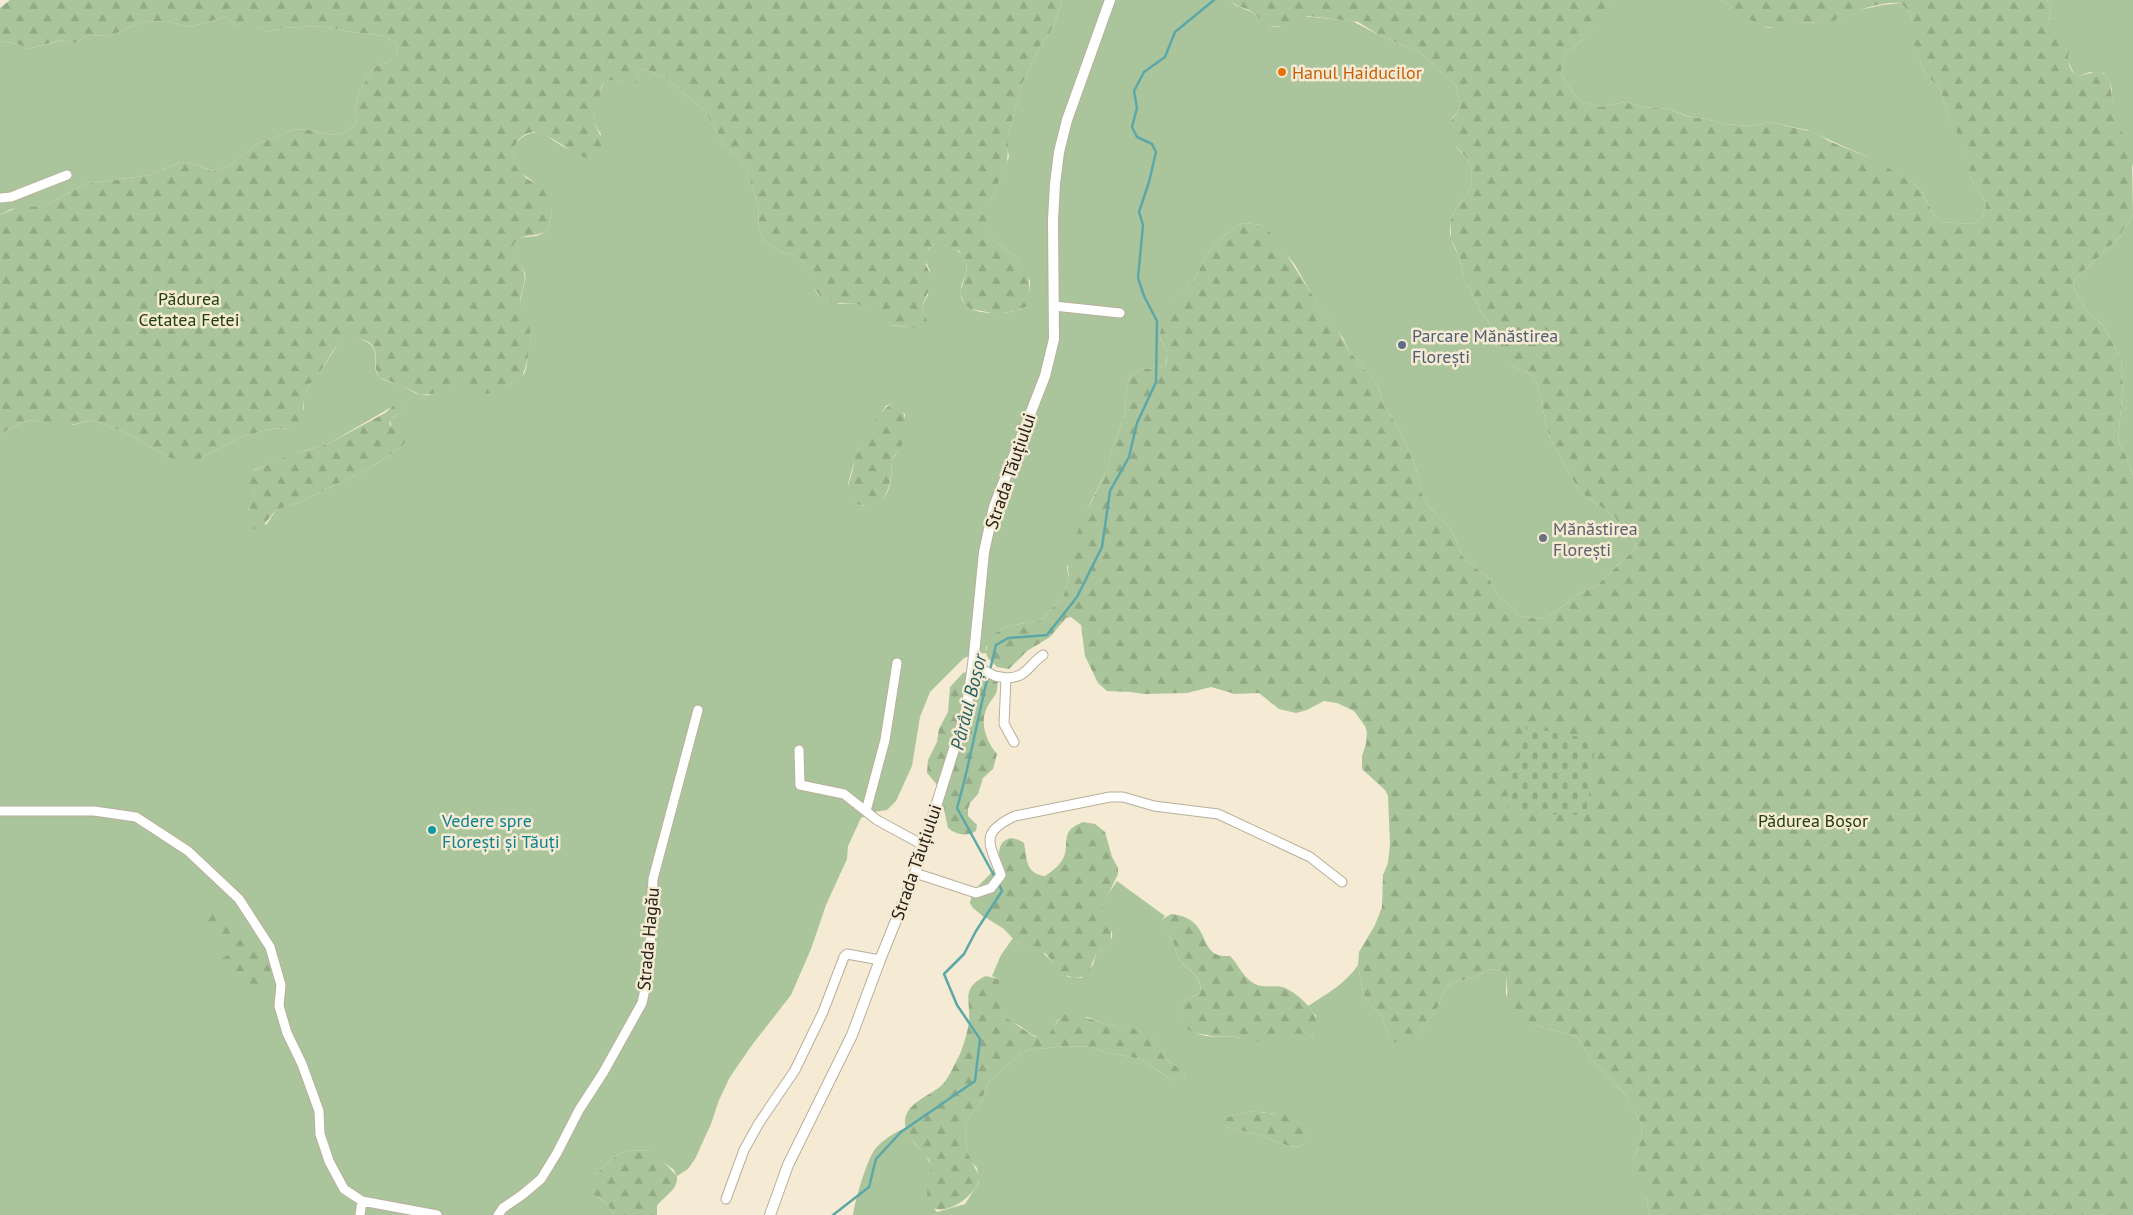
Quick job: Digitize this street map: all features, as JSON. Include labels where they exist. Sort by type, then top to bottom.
[{"type":"street","name":"Strada Tăuțiului","points":[[770,1215],[788,1165],[852,1035],[915,874],[966,711],[974,665],[984,552],[988,529],[1000,490],[1045,376],[1054,339],[1053,220],[1059,152],[1067,120],[1110,0]]},
{"type":"street","points":[[0,198],[11,197],[67,175]]},
{"type":"street","points":[[1054,306],[1120,313]]},
{"type":"street","points":[[974,665],[989,673],[1006,678],[1015,678],[1028,671],[1034,661],[1044,655]]},
{"type":"street","points":[[866,810],[885,740],[897,663]]},
{"type":"street","points":[[1006,678],[1004,724],[1014,742]]},
{"type":"street","name":"Strada Hagău","points":[[498,1215],[503,1208],[522,1196],[541,1178],[557,1153],[578,1110],[603,1073],[642,1003],[649,971],[653,879],[698,710]]},
{"type":"street","points":[[798,750],[800,785],[844,794],[877,820],[923,845]]},
{"type":"street","points":[[915,874],[976,893],[990,888],[1001,875],[989,844],[990,834],[1002,822],[1015,816],[1110,797],[1123,797],[1154,806],[1218,814],[1310,857],[1342,882]]},
{"type":"street","points":[[0,811],[94,811],[136,817],[188,852],[238,900],[270,947],[281,985],[279,1006],[287,1033],[302,1064],[319,1110],[320,1134],[329,1161],[344,1189],[362,1201],[437,1215]]},
{"type":"street","points":[[726,1199],[744,1150],[795,1070],[823,1012],[844,957],[847,954],[880,960]]},
{"type":"street","points":[[360,1215],[362,1201]]},
{"type":"green space","name":"Pădurea Cetatea Fetei","points":[[10,0],[1062,0],[1054,26],[1039,48],[1023,82],[1009,131],[1007,163],[989,204],[989,229],[994,241],[1018,258],[1028,275],[1030,293],[1027,306],[1016,311],[997,314],[971,309],[965,305],[960,293],[967,269],[966,262],[959,251],[941,244],[934,244],[929,248],[927,254],[926,265],[932,277],[932,283],[922,306],[927,320],[925,328],[922,330],[890,325],[884,323],[858,304],[832,303],[821,297],[813,287],[804,263],[794,255],[781,252],[765,241],[759,229],[758,204],[746,168],[738,157],[724,145],[705,111],[665,77],[644,69],[638,73],[636,83],[633,85],[611,80],[602,86],[594,117],[603,145],[600,155],[595,159],[587,158],[540,133],[533,132],[521,138],[514,148],[513,155],[517,167],[524,176],[548,193],[552,211],[548,230],[518,239],[512,248],[524,272],[525,280],[520,307],[531,333],[525,369],[521,379],[486,394],[455,387],[432,394],[420,395],[403,386],[380,378],[377,374],[375,352],[372,345],[365,340],[352,338],[346,339],[337,346],[310,385],[305,396],[301,422],[290,428],[271,429],[241,437],[201,458],[188,462],[170,458],[127,433],[92,420],[67,426],[35,420],[23,422],[0,434],[0,215],[18,207],[45,206],[85,184],[150,175],[180,162],[194,164],[212,171],[219,170],[232,164],[257,144],[293,130],[305,129],[331,135],[344,133],[354,126],[357,120],[355,108],[360,90],[369,75],[376,66],[396,57],[398,45],[385,36],[323,26],[283,28],[268,32],[259,27],[240,27],[225,17],[190,27],[167,21],[144,22],[109,36],[89,35],[75,43],[62,40],[27,49],[18,44],[0,41],[0,8]]},
{"type":"green space","points":[[1062,0],[1231,0],[1235,5],[1252,12],[1272,27],[1278,27],[1302,16],[1352,21],[1379,35],[1420,52],[1456,86],[1460,104],[1459,110],[1451,120],[1457,148],[1466,157],[1471,168],[1472,182],[1468,194],[1456,208],[1451,220],[1450,233],[1453,245],[1459,256],[1463,275],[1483,315],[1495,329],[1497,348],[1511,366],[1529,373],[1537,382],[1549,436],[1579,491],[1615,517],[1618,523],[1632,535],[1636,548],[1596,586],[1578,594],[1553,614],[1539,619],[1519,616],[1514,608],[1498,596],[1489,578],[1464,559],[1451,529],[1428,505],[1422,494],[1416,469],[1401,432],[1383,404],[1378,385],[1349,351],[1343,338],[1311,293],[1295,265],[1262,225],[1243,223],[1215,244],[1185,292],[1171,300],[1160,338],[1168,354],[1165,366],[1140,370],[1129,378],[1125,415],[1112,449],[1108,467],[1091,502],[1067,567],[1069,579],[1063,597],[1041,620],[1009,626],[997,632],[986,647],[986,653],[964,658],[930,692],[920,717],[912,766],[896,801],[887,810],[874,812],[861,818],[848,846],[847,859],[826,905],[811,949],[791,995],[730,1077],[719,1100],[711,1124],[695,1159],[688,1169],[677,1176],[674,1170],[649,1151],[630,1150],[618,1154],[594,1175],[597,1197],[607,1204],[614,1215],[0,1215],[0,434],[23,422],[35,420],[73,425],[92,420],[127,433],[170,458],[201,458],[241,437],[271,429],[290,428],[304,409],[304,396],[312,380],[324,366],[338,344],[348,337],[363,340],[371,345],[379,377],[401,385],[414,393],[429,395],[452,387],[479,390],[509,385],[525,372],[531,335],[520,305],[525,273],[511,248],[518,239],[536,236],[548,230],[552,211],[535,184],[517,169],[513,155],[514,148],[521,138],[533,132],[541,132],[562,146],[592,159],[601,134],[595,124],[594,117],[603,84],[609,80],[628,83],[636,82],[638,73],[644,69],[665,77],[705,111],[724,145],[738,157],[746,168],[758,204],[759,229],[765,241],[781,252],[794,255],[804,263],[816,292],[821,297],[839,304],[858,304],[890,325],[909,327],[927,320],[922,306],[928,295],[930,271],[925,260],[929,249],[938,243],[955,249],[964,257],[967,266],[961,288],[961,298],[966,305],[973,310],[993,313],[1004,313],[1022,309],[1030,293],[1030,281],[1018,258],[994,241],[989,230],[989,204],[1009,157],[1007,144],[1009,131],[1023,82],[1039,48],[1054,26]],"holes":[[[893,403],[905,414],[905,433],[902,446],[891,461],[891,481],[885,496],[878,501],[863,506],[852,500],[848,484],[858,448],[886,406]],[[408,406],[390,420],[392,429],[401,433],[401,447],[370,468],[300,502],[276,510],[266,525],[248,509],[254,500],[255,488],[251,484],[254,470],[303,451],[328,444],[390,408]]]},
{"type":"green space","name":"Pădurea Boșor","points":[[1231,0],[1616,0],[1587,36],[1567,53],[1564,59],[1561,71],[1563,77],[1573,93],[1582,102],[1600,107],[1625,102],[1643,107],[1669,109],[1686,116],[1725,124],[1750,126],[1769,122],[1813,132],[1829,141],[1875,160],[1913,183],[1922,192],[1933,214],[1943,222],[1974,224],[1983,216],[1986,204],[1970,176],[1967,150],[1948,116],[1941,91],[1921,65],[1912,38],[1912,19],[1910,13],[1901,3],[1875,5],[1827,22],[1801,22],[1778,28],[1754,22],[1721,0],[2047,0],[2051,8],[2048,20],[2057,22],[2060,28],[2058,42],[2066,43],[2072,47],[2068,61],[2074,74],[2079,76],[2098,71],[2107,76],[2110,82],[2114,112],[2132,159],[2133,214],[2117,240],[2075,279],[2073,286],[2085,309],[2103,325],[2121,359],[2123,385],[2118,441],[2133,475],[2133,1215],[1649,1215],[1646,1195],[1633,1173],[1632,1167],[1642,1137],[1641,1124],[1625,1094],[1594,1062],[1576,1036],[1534,1025],[1518,1016],[1508,1001],[1506,976],[1502,971],[1490,969],[1473,978],[1454,982],[1445,989],[1438,1007],[1419,1033],[1402,1044],[1390,1040],[1382,1017],[1365,998],[1358,965],[1359,952],[1375,925],[1382,907],[1383,875],[1388,863],[1390,844],[1388,796],[1385,790],[1362,769],[1362,756],[1367,732],[1354,711],[1337,703],[1324,701],[1307,710],[1296,713],[1279,709],[1259,693],[1235,694],[1211,687],[1187,693],[1144,694],[1107,691],[1098,683],[1085,656],[1081,625],[1071,617],[1066,618],[1050,637],[1027,651],[1009,669],[997,667],[988,658],[986,653],[988,641],[997,632],[1009,626],[1041,620],[1063,597],[1069,579],[1067,554],[1108,467],[1112,449],[1125,415],[1129,378],[1140,370],[1165,366],[1167,353],[1160,334],[1171,299],[1185,291],[1190,285],[1215,244],[1243,223],[1262,225],[1276,238],[1311,293],[1336,327],[1349,351],[1378,385],[1383,404],[1401,432],[1416,469],[1422,494],[1428,505],[1451,529],[1464,559],[1489,578],[1498,596],[1514,608],[1519,616],[1539,619],[1553,614],[1578,594],[1596,586],[1636,548],[1632,535],[1618,523],[1615,517],[1579,491],[1549,436],[1537,382],[1529,373],[1511,366],[1502,359],[1497,348],[1495,329],[1483,315],[1463,275],[1459,256],[1451,239],[1451,220],[1456,208],[1468,194],[1472,182],[1471,168],[1466,157],[1453,143],[1448,132],[1448,125],[1459,110],[1460,104],[1456,86],[1420,52],[1379,35],[1358,22],[1308,16],[1275,27],[1265,23],[1251,11],[1238,6]]},
{"type":"green space","points":[[1616,0],[1721,0],[1768,28],[1799,22],[1819,23],[1838,19],[1850,12],[1901,3],[1910,13],[1912,19],[1913,38],[1921,65],[1941,91],[1948,116],[1965,144],[1969,157],[1970,176],[1986,204],[1983,216],[1974,224],[1943,222],[1933,214],[1922,192],[1913,183],[1870,158],[1807,130],[1769,122],[1750,126],[1725,124],[1687,116],[1669,109],[1643,107],[1625,102],[1600,107],[1582,102],[1573,93],[1563,77],[1561,71],[1564,59],[1567,53],[1587,36],[1606,10]]},
{"type":"green space","points":[[2047,0],[2133,0],[2133,167],[2129,152],[2117,125],[2113,110],[2111,85],[2107,77],[2103,73],[2090,72],[2079,76],[2074,74],[2067,59],[2068,52],[2058,42],[2052,22],[2048,20],[2051,8]]},
{"type":"green space","points":[[225,17],[240,27],[259,27],[268,32],[283,28],[323,26],[385,36],[398,45],[396,57],[376,66],[369,75],[360,90],[355,108],[357,120],[354,126],[344,133],[331,135],[305,129],[293,130],[257,144],[232,164],[219,170],[213,171],[194,164],[180,162],[150,175],[85,184],[45,206],[11,209],[0,215],[0,41],[18,44],[27,49],[63,40],[75,43],[89,35],[109,36],[144,22],[167,21],[190,27]]},
{"type":"green space","points":[[2133,214],[2133,475],[2118,441],[2123,385],[2121,359],[2103,325],[2085,309],[2073,286],[2075,279],[2117,240]]},
{"type":"green space","points":[[400,400],[407,400],[408,406],[393,417],[390,423],[396,430],[405,435],[405,442],[401,447],[370,468],[300,502],[276,510],[261,528],[254,529],[249,525],[247,515],[255,488],[247,482],[246,477],[248,473],[290,455],[328,444],[385,413]]},
{"type":"green space","points":[[893,403],[899,404],[904,414],[905,438],[901,448],[891,461],[890,479],[884,497],[876,504],[861,505],[852,500],[848,489],[856,454],[873,424],[884,410]]},
{"type":"green space","points":[[976,669],[997,678],[996,693],[984,715],[984,727],[990,744],[997,754],[993,769],[983,778],[978,794],[970,803],[968,809],[968,816],[977,825],[976,831],[962,834],[948,828],[939,787],[927,773],[928,760],[937,742],[939,729],[948,712],[950,687],[963,673]]},
{"type":"green space","points":[[1526,727],[1596,740],[1586,815],[1546,814],[1507,810],[1508,778],[1520,756]]},
{"type":"green space","points":[[1083,822],[1095,824],[1105,832],[1112,857],[1118,868],[1118,874],[1103,909],[1111,927],[1109,944],[1096,954],[1087,976],[1074,978],[1062,974],[1046,954],[1017,943],[1004,929],[983,916],[970,903],[974,892],[997,865],[1003,842],[1013,838],[1024,843],[1030,869],[1038,875],[1045,876],[1063,859],[1070,830]]},
{"type":"green space","points":[[1117,881],[1165,916],[1161,921],[1164,930],[1174,944],[1182,963],[1195,975],[1200,984],[1199,994],[1189,998],[1178,1007],[1178,1016],[1190,1030],[1203,1035],[1254,1040],[1271,1036],[1294,1039],[1307,1038],[1313,1035],[1316,1016],[1308,1006],[1342,983],[1358,965],[1365,998],[1382,1017],[1390,1040],[1419,1033],[1438,1007],[1445,989],[1454,982],[1473,978],[1490,969],[1502,971],[1506,976],[1506,995],[1534,1025],[1576,1036],[1594,1062],[1625,1094],[1641,1124],[1642,1137],[1633,1161],[1646,1195],[1649,1215],[853,1215],[862,1180],[873,1153],[886,1139],[905,1128],[914,1143],[925,1153],[932,1168],[929,1203],[937,1212],[965,1204],[979,1182],[977,1168],[968,1158],[965,1133],[967,1120],[982,1100],[988,1082],[1028,1050],[1067,1046],[1092,1047],[1104,1052],[1141,1059],[1173,1081],[1185,1074],[1165,1058],[1155,1041],[1138,1030],[1105,1024],[1087,1017],[1058,1019],[1050,1035],[1041,1038],[1007,1020],[1000,1010],[998,979],[992,976],[1001,955],[1013,938],[1017,943],[1041,951],[1068,977],[1081,978],[1093,965],[1096,954],[1111,940],[1112,931],[1106,923],[1103,905]],"holes":[[[1252,1111],[1277,1114],[1306,1132],[1304,1144],[1301,1147],[1289,1146],[1259,1135],[1226,1127],[1227,1117]]]},
{"type":"green space","points":[[214,906],[261,943],[271,972],[267,987],[243,982],[212,963],[232,953],[224,934],[206,931],[203,915]]},
{"type":"green space","points":[[1171,914],[1192,921],[1202,933],[1212,951],[1219,955],[1230,956],[1244,975],[1255,984],[1285,988],[1304,1002],[1315,1016],[1317,1023],[1316,1030],[1311,1036],[1300,1040],[1275,1037],[1250,1041],[1237,1037],[1218,1037],[1195,1033],[1184,1026],[1178,1015],[1178,1007],[1184,1001],[1199,994],[1200,983],[1177,956],[1174,944],[1161,924],[1160,921]]},
{"type":"green space","points":[[986,976],[998,979],[1000,1007],[1003,1016],[1035,1037],[1048,1036],[1062,1014],[1074,1014],[1105,1024],[1132,1028],[1155,1041],[1165,1058],[1185,1074],[1185,1078],[1184,1082],[1173,1081],[1141,1059],[1104,1052],[1092,1047],[1067,1046],[1028,1050],[1022,1053],[988,1082],[982,1100],[967,1120],[965,1133],[967,1152],[980,1178],[973,1191],[961,1202],[947,1209],[932,1208],[927,1197],[930,1172],[929,1160],[908,1134],[905,1123],[906,1116],[913,1105],[943,1084],[950,1073],[960,1054],[967,1033],[969,1021],[968,996],[970,990],[973,985]]},
{"type":"green space","points":[[1252,1111],[1291,1116],[1301,1121],[1306,1133],[1302,1147],[1289,1146],[1259,1135],[1226,1127],[1223,1123],[1227,1117]]},
{"type":"green space","points":[[630,1150],[655,1153],[677,1176],[673,1189],[657,1206],[657,1215],[614,1215],[607,1204],[592,1193],[591,1180],[594,1175],[618,1154]]},
{"type":"waterway","name":"Pârâul Boșor","points":[[990,670],[996,645],[1008,638],[1047,635],[1077,597],[1102,547],[1110,491],[1129,457],[1137,423],[1156,382],[1157,321],[1144,296],[1138,278],[1143,225],[1139,212],[1156,152],[1152,144],[1137,137],[1132,127],[1137,108],[1134,91],[1144,72],[1165,57],[1175,32],[1214,0]]},
{"type":"waterway","name":"Pârâul Boșor","points":[[988,676],[957,808],[996,879]]},
{"type":"waterway","name":"Pârâul Boșor","points":[[833,1215],[869,1187],[876,1159],[901,1132],[975,1081],[980,1039],[957,1005],[944,974],[964,954],[976,931],[1002,891],[999,884]]},
{"type":"place","name":"Hanul Haiducilor","points":[[1282,72]]},
{"type":"place","name":"Parcare Mănăstirea Florești","points":[[1402,345]]},
{"type":"place","name":"Mănăstirea Florești","points":[[1543,538]]},
{"type":"place","name":"Vedere spre Florești și Tăuți","points":[[432,830]]}]
